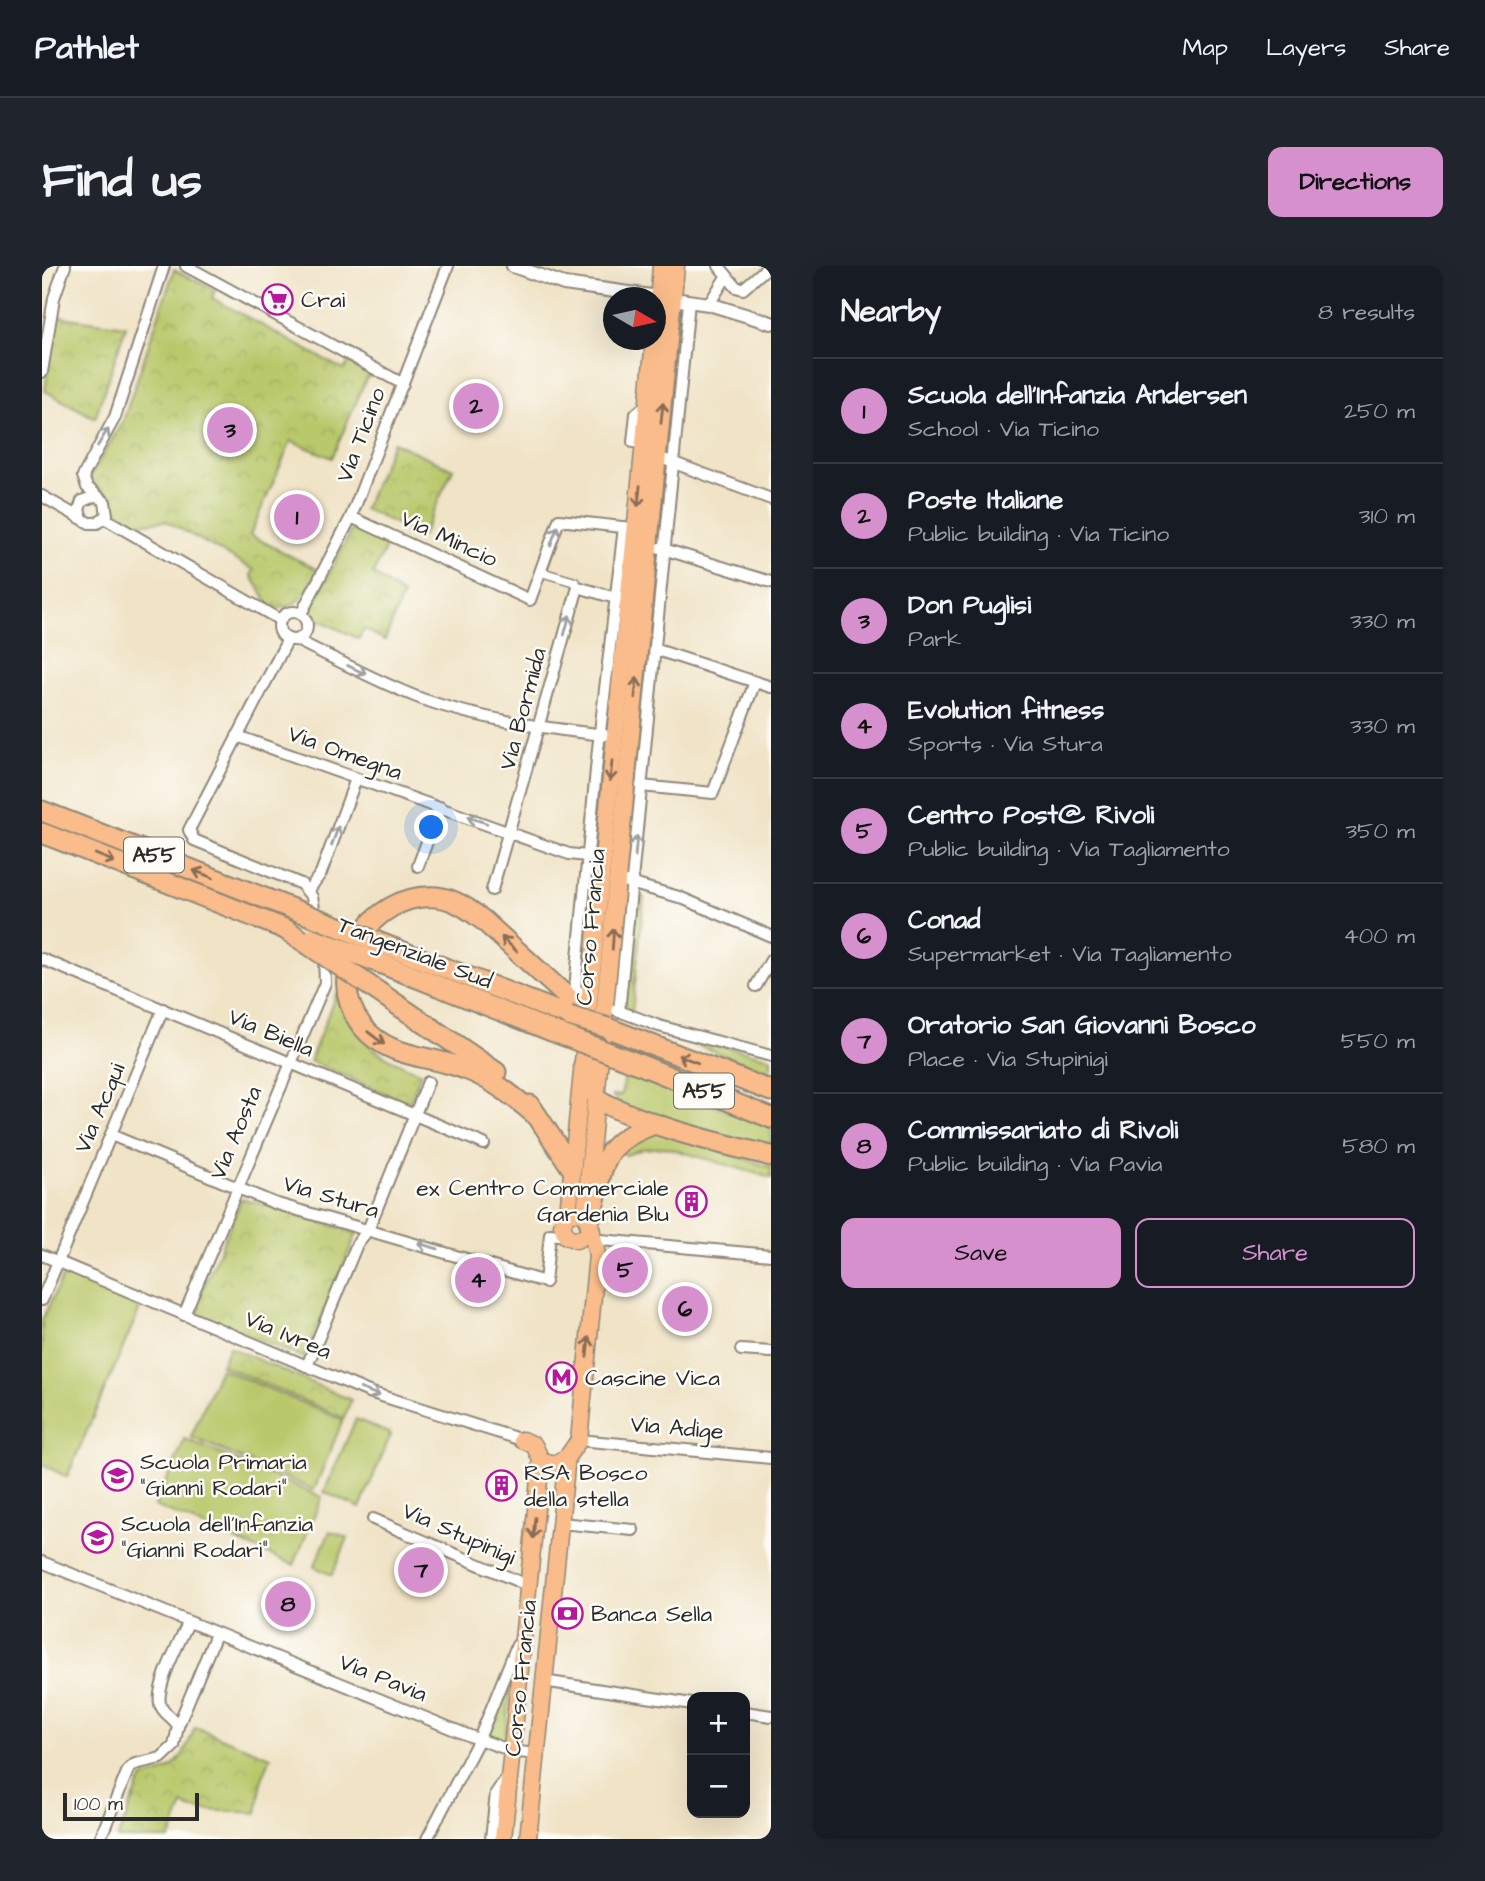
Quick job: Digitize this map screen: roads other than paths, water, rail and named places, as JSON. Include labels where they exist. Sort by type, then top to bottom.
[{"type":"highway","name":"Tangenziale Sud","points":[[42,811],[267,899],[366,948],[549,1030],[771,1118]]},
{"type":"highway","name":"Tangenziale Sud","points":[[42,832],[285,929],[366,948],[554,1010],[611,1016],[651,1044],[771,1091]]},
{"type":"highway","points":[[537,1115],[482,1076],[445,1062],[396,1051],[365,1030],[357,1019],[349,995],[348,971],[360,935],[388,907],[412,898],[438,898],[468,909],[484,921],[558,990],[611,1016]]},
{"type":"highway","points":[[285,929],[516,1087],[571,1167]]},
{"type":"highway","points":[[583,1065],[598,1100],[652,1125],[771,1156]]},
{"type":"highway","points":[[579,1230],[606,1156],[627,1136],[652,1125]]},
{"type":"highway","points":[[724,1145],[771,1163]]},
{"type":"main road","name":"Corso Francia","points":[[662,266],[674,300]]},
{"type":"main road","name":"Corso Francia","points":[[579,1440],[597,1255],[579,1230],[562,1225],[568,1214],[591,999],[589,927],[595,857],[623,736],[650,646],[657,547],[658,457],[676,266]]},
{"type":"main road","name":"Corso Francia","points":[[666,312],[674,300]]},
{"type":"main road","name":"Corso Francia","points":[[579,1230],[611,1016],[625,882],[623,600],[630,528],[644,443],[653,350]]},
{"type":"main road","points":[[522,1440],[534,1445],[541,1460],[554,1464],[567,1457],[579,1440]]},
{"type":"main road","name":"Corso Francia","points":[[528,1839],[535,1755],[547,1682],[567,1457]]},
{"type":"main road","name":"Corso Francia","points":[[503,1839],[512,1751],[513,1677],[526,1616],[541,1460]]},
{"type":"street","points":[[42,372],[54,298],[65,266]]},
{"type":"street","points":[[42,496],[93,524],[104,518],[106,502],[95,496],[83,481],[85,468],[115,417],[163,266]]},
{"type":"street","points":[[186,266],[403,384]]},
{"type":"street","name":"Via Ticino","points":[[301,614],[351,517],[448,266]]},
{"type":"street","points":[[513,266],[564,284],[709,304],[771,323]]},
{"type":"street","points":[[719,266],[736,287],[743,289],[769,266]]},
{"type":"street","points":[[709,304],[726,277]]},
{"type":"street","name":"Corso Francia","points":[[657,547],[673,463],[674,300]]},
{"type":"street","points":[[658,457],[771,499]]},
{"type":"street","points":[[82,518],[80,506],[86,498],[95,496]]},
{"type":"street","points":[[56,505],[80,506]]},
{"type":"street","name":"Via Mincio","points":[[351,517],[530,600],[541,572]]},
{"type":"street","points":[[104,518],[280,620]]},
{"type":"street","points":[[623,600],[578,587],[575,582],[541,572],[559,520],[630,528]]},
{"type":"street","points":[[657,547],[771,582]]},
{"type":"street","name":"Via Bormida","points":[[492,890],[578,587]]},
{"type":"street","points":[[356,779],[321,873],[308,891],[291,880],[194,840],[189,830],[237,736],[292,639],[304,635],[307,626],[301,614],[289,612],[280,620],[279,629],[292,639],[422,699],[499,721],[623,736]]},
{"type":"street","points":[[650,646],[771,687]]},
{"type":"street","points":[[641,786],[713,793],[755,682]]},
{"type":"street","name":"Via Omegna","points":[[237,736],[569,854],[595,857]]},
{"type":"street","name":"Corso Francia","points":[[623,736],[641,786],[625,882]]},
{"type":"street","points":[[418,866],[440,807]]},
{"type":"street","points":[[625,882],[679,897],[771,936]]},
{"type":"street","name":"Via Aosta","points":[[184,1315],[236,1187],[325,983],[326,969],[308,891]]},
{"type":"street","name":"Via Biella","points":[[42,959],[484,1144]]},
{"type":"street","points":[[756,986],[771,960]]},
{"type":"street","name":"Via Acqui","points":[[42,1300],[163,1009]]},
{"type":"street","points":[[611,1016],[771,1056]]},
{"type":"street","points":[[307,1366],[357,1244],[368,1230],[428,1082]]},
{"type":"street","name":"Via Stura","points":[[111,1135],[274,1203],[545,1282]]},
{"type":"street","points":[[579,1230],[771,1255]]},
{"type":"street","name":"Corso Francia","points":[[545,1282],[579,1230]]},
{"type":"street","name":"Via Ivrea","points":[[42,1255],[369,1392],[522,1440]]},
{"type":"street","points":[[741,1350],[771,1352]]},
{"type":"street","name":"Via Adige","points":[[579,1440],[771,1458]]},
{"type":"street","name":"Via Stupinigi","points":[[373,1519],[529,1586]]},
{"type":"street","points":[[560,1523],[633,1530]]},
{"type":"street","name":"Via Pavia","points":[[42,1562],[480,1739],[512,1751],[535,1755]]},
{"type":"street","points":[[178,1726],[163,1711],[160,1699],[163,1683],[188,1623]]},
{"type":"street","points":[[100,1839],[128,1770],[135,1764],[168,1754],[177,1740],[178,1726],[216,1634]]},
{"type":"street","points":[[427,1839],[513,1677]]},
{"type":"street","points":[[547,1682],[687,1703]]},
{"type":"street","name":"Corso Francia","points":[[536,1839],[547,1682]]},
{"type":"street","points":[[750,1713],[771,1716]]},
{"type":"street","name":"Corso Francia","points":[[491,1839],[496,1793],[510,1774]]},
{"type":"place","name":"Crai","points":[[278,300]]},
{"type":"place","name":"Poste Italiane","points":[[476,406]]},
{"type":"place","name":"Don Puglisi","points":[[230,430]]},
{"type":"place","name":"Scuola dell'Infanzia Andersen","points":[[297,517]]},
{"type":"place","name":"ex Centro Commerciale Gardenia Blu","points":[[692,1201]]},
{"type":"place","name":"Centro Post@ Rivoli","points":[[625,1270]]},
{"type":"place","name":"Evolution fitness","points":[[478,1280]]},
{"type":"place","name":"Conad","points":[[685,1309]]},
{"type":"place","name":"Cascine Vica","points":[[562,1378]]},
{"type":"place","name":"Scuola Primaria \"Gianni Rodari\"","points":[[117,1475]]},
{"type":"place","name":"RSA Bosco della stella","points":[[501,1486]]},
{"type":"place","name":"Scuola dell'Infanzia \"Gianni Rodari\"","points":[[98,1537]]},
{"type":"place","name":"Oratorio San Giovanni Bosco","points":[[421,1570]]},
{"type":"place","name":"Commissariato di Rivoli","points":[[288,1604]]},
{"type":"place","name":"Banca Sella","points":[[568,1614]]}]
